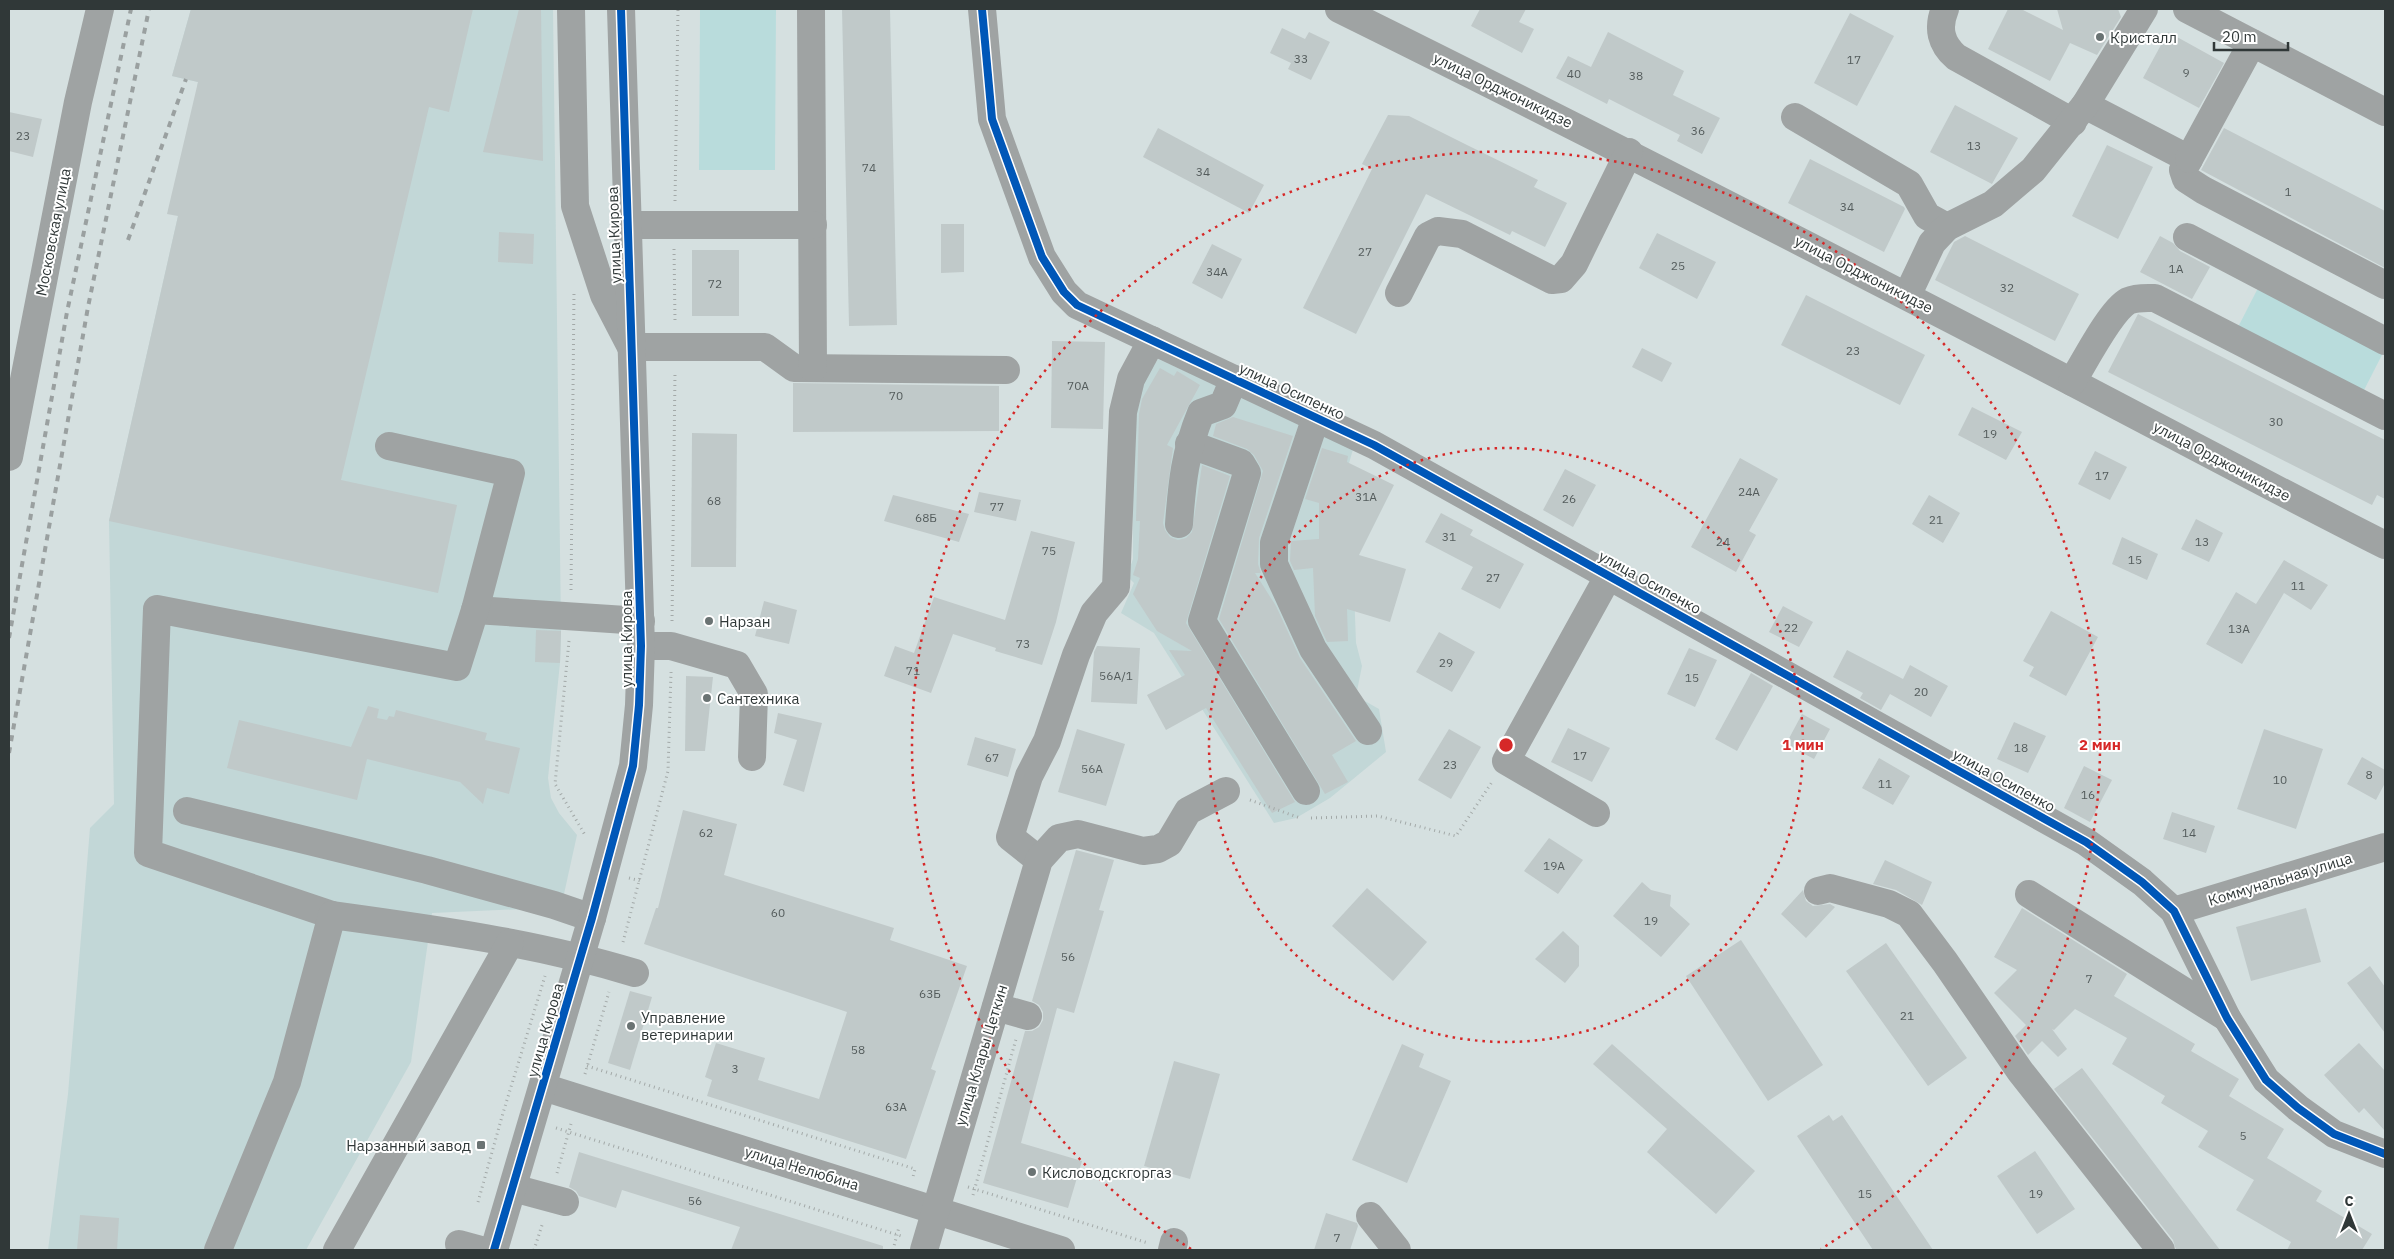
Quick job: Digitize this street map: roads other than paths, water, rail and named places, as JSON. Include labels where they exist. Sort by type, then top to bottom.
[{"type":"street","name":"Московская улица","points":[[9,457],[78,102],[100,9]]},
{"type":"street","points":[[571,9],[575,206],[604,296],[631,347],[766,347],[794,368],[1006,370]]},
{"type":"street","name":"улица Кирова","points":[[494,1250],[581,958],[633,766],[639,705],[641,633],[621,9]]},
{"type":"street","points":[[811,9],[813,368]]},
{"type":"street","name":"улица Осипенко","points":[[982,9],[992,118],[1042,257],[1064,292],[1077,305],[1374,445],[2086,842],[2142,882],[2174,911],[2227,1018],[2266,1080],[2298,1108],[2334,1134],[2385,1154]]},
{"type":"street","name":"улица Орджоникидзе","points":[[1339,9],[1629,152],[2072,382],[2259,482],[2385,545]]},
{"type":"street","points":[[1945,9],[1940,27],[1942,38],[1946,48],[1956,58],[2079,113],[2189,159]]},
{"type":"street","points":[[1906,296],[1932,243],[1947,227],[2000,198],[2033,170],[2079,113],[2144,9]]},
{"type":"street","points":[[2187,9],[2385,112]]},
{"type":"street","points":[[2252,43],[2183,170],[2186,179],[2203,190],[2385,284]]},
{"type":"street","points":[[1795,117],[1909,184],[1927,216],[1947,227]]},
{"type":"street","points":[[1399,293],[1428,236],[1438,231],[1462,234],[1552,280],[1561,278],[1574,264],[1629,152]]},
{"type":"street","points":[[627,225],[813,225]]},
{"type":"street","points":[[2187,237],[2385,341]]},
{"type":"street","points":[[2072,382],[2112,316],[2126,302],[2139,298],[2155,298],[2385,416]]},
{"type":"street","points":[[1152,340],[1131,379],[1123,412],[1116,587],[1094,613],[1076,655],[1047,741],[1029,776],[1010,837],[1040,860],[1060,838],[1078,834],[1143,851],[1158,849],[1170,843],[1188,811],[1226,791]]},
{"type":"street","points":[[1179,524],[1182,484],[1189,444],[1201,413],[1222,405],[1234,379]]},
{"type":"street","points":[[1316,417],[1274,543],[1274,564],[1313,648],[1368,731]]},
{"type":"street","points":[[1189,444],[1241,463],[1247,473],[1202,621],[1306,791]]},
{"type":"street","points":[[389,446],[511,473],[475,610],[457,667],[157,609],[148,854],[332,915],[430,928],[510,943],[581,958],[636,973]]},
{"type":"street","name":"улица Осипенко","points":[[1596,813],[1506,761],[1609,575]]},
{"type":"street","points":[[475,610],[570,617],[641,633],[671,646],[737,665],[754,694],[752,756]]},
{"type":"street","points":[[187,811],[427,870],[554,905],[592,918]]},
{"type":"street","name":"Коммунальная улица","points":[[2174,911],[2385,847]]},
{"type":"street","name":"улица Клары Цеткин","points":[[925,1247],[1040,860]]},
{"type":"street","points":[[1818,891],[1830,888],[1889,904],[1909,914],[1945,962],[2020,1071],[2161,1250]]},
{"type":"street","points":[[2029,894],[2227,1018]]},
{"type":"street","points":[[218,1250],[287,1082],[332,915]]},
{"type":"street","points":[[337,1250],[510,943]]},
{"type":"street","points":[[996,1007],[1026,1016]]},
{"type":"street","name":"улица Нелюбина","points":[[543,1087],[1061,1250]]},
{"type":"street","points":[[513,1188],[564,1202]]},
{"type":"street","points":[[1370,1216],[1397,1250]]},
{"type":"railway","points":[[9,638],[67,312],[131,9]]},
{"type":"railway","points":[[9,753],[88,307],[149,9]]},
{"type":"railway","points":[[128,240],[186,79]]},
{"type":"place","name":"Кристалл","points":[[2100,37]]},
{"type":"place","name":"Нарзан","points":[[709,621]]},
{"type":"place","name":"Сантехника","points":[[707,698]]},
{"type":"place","name":"Управление ветеринарии","points":[[631,1026]]},
{"type":"place","name":"Нарзанный завод","points":[[481,1145]]},
{"type":"place","name":"Кисловодскгоргаз","points":[[1032,1172]]}]
